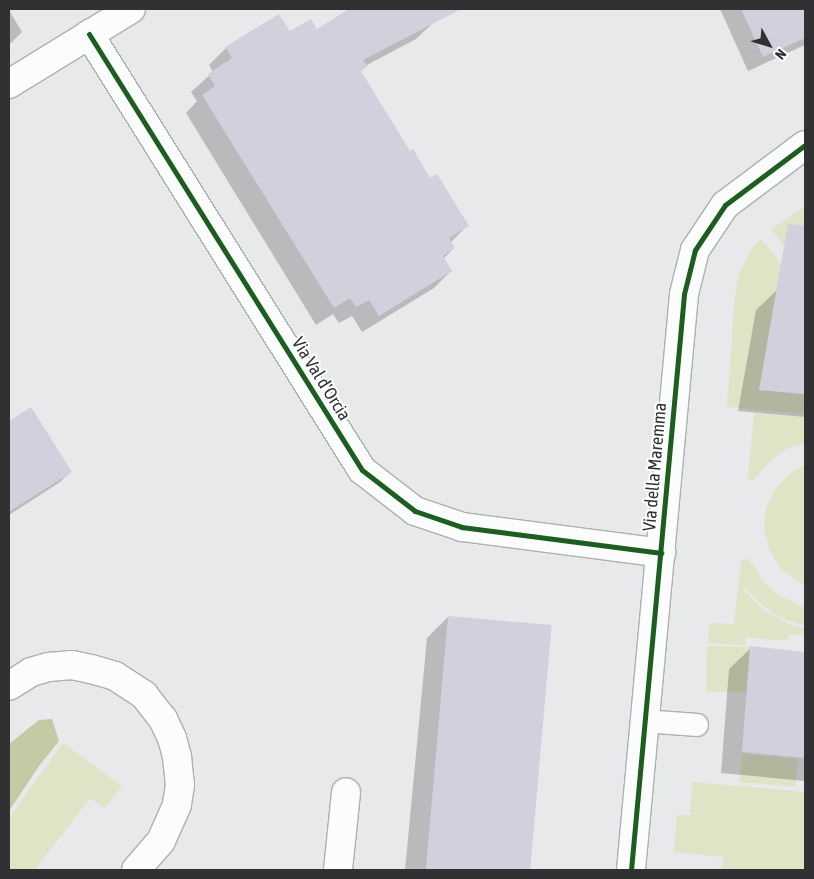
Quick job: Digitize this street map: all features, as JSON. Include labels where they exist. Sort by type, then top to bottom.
[{"type":"street","points":[[9,84],[130,9]]},
{"type":"street","name":"Via Val d'Orcia","points":[[89,34],[362,470],[415,511],[462,527],[661,554]]},
{"type":"street","name":"Via della Maremma","points":[[631,870],[684,294],[695,250],[725,205],[805,145]]},
{"type":"street","points":[[9,686],[31,672],[49,667],[72,665],[91,669],[115,676],[144,695],[163,719],[178,757],[180,785],[176,805],[161,842],[136,870]]},
{"type":"street","points":[[338,870],[346,792]]},
{"type":"lane","points":[[644,722],[697,725]]},
{"type":"green space","points":[[805,206],[805,260],[794,259],[771,229]]},
{"type":"green space","points":[[761,239],[790,275],[777,287],[759,390],[805,395],[805,414],[727,407],[735,295],[740,271],[749,253]]},
{"type":"green space","points":[[754,413],[805,417],[805,443],[786,449],[772,459],[754,480],[748,479]]},
{"type":"green space","points":[[805,465],[805,584],[781,569],[770,551],[764,530],[766,508],[776,488],[791,473]]},
{"type":"green space","points":[[748,558],[764,582],[776,594],[805,608],[805,626],[777,616],[760,603],[745,587],[743,589],[766,612],[789,624],[805,629],[805,635],[788,634],[787,641],[746,637],[745,645],[708,643],[710,623],[734,624],[741,561]]},
{"type":"green space","points":[[707,646],[751,647],[750,693],[706,692]]},
{"type":"green space","points":[[52,719],[59,741],[39,766],[9,811],[9,744],[39,720]]},
{"type":"green space","points":[[63,743],[122,786],[104,808],[90,798],[35,870],[9,870],[9,818]]},
{"type":"green space","points":[[742,754],[798,759],[795,787],[740,782]]},
{"type":"green space","points":[[692,782],[805,792],[805,870],[722,870],[723,857],[674,852],[677,815],[690,815]]},
{"type":"building","points":[[349,9],[461,9],[363,60],[367,66],[361,71],[410,151],[413,149],[430,178],[437,174],[469,226],[449,238],[455,248],[443,256],[452,271],[379,316],[369,300],[356,307],[350,298],[334,308],[202,95],[215,86],[208,74],[232,58],[225,47],[279,14],[290,31],[311,19],[317,29]]},
{"type":"building","points":[[741,9],[805,9],[805,38],[763,57]]},
{"type":"building","points":[[788,224],[805,226],[805,394],[759,390]]},
{"type":"building","points":[[31,407],[72,472],[9,512],[9,421]]},
{"type":"building","points":[[448,616],[552,625],[530,870],[426,870]]},
{"type":"building","points":[[750,646],[805,652],[805,758],[742,752]]},
{"type":"cycle path","points":[[89,34],[362,470],[415,511],[462,527],[661,553]]},
{"type":"cycle path","points":[[631,870],[684,294],[695,250],[725,205],[805,145]]}]
